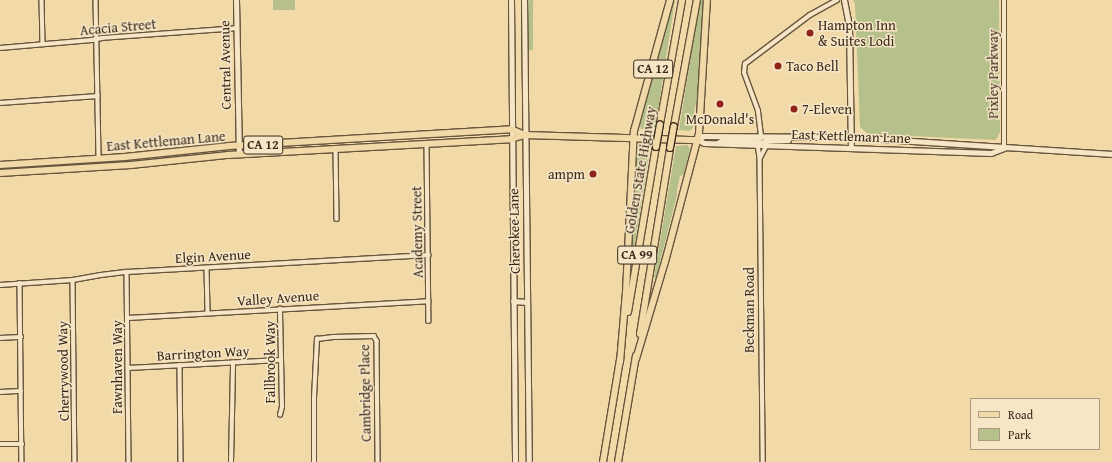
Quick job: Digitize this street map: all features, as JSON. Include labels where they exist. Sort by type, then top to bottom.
[{"type":"highway","name":"CA 12","points":[[634,137],[670,0]]},
{"type":"highway","name":"Golden State Highway","points":[[603,462],[682,0]]},
{"type":"highway","name":"Golden State Highway","points":[[618,462],[696,0]]},
{"type":"highway","points":[[636,359],[698,140],[701,123],[707,0]]},
{"type":"highway","points":[[620,362],[626,292],[634,137]]},
{"type":"main road","name":"East Kettleman Lane","points":[[0,165],[99,159],[238,146],[511,129],[525,135]]},
{"type":"main road","name":"East Kettleman Lane","points":[[0,174],[131,165],[185,158],[239,154],[511,139],[525,135],[698,140]]},
{"type":"street","points":[[42,0],[43,44]]},
{"type":"street","points":[[96,0],[99,159]]},
{"type":"street","name":"Central Avenue","points":[[236,0],[239,154]]},
{"type":"street","name":"Cherokee Lane","points":[[511,0],[511,139],[515,462]]},
{"type":"street","name":"Cherokee Lane","points":[[524,0],[529,462]]},
{"type":"street","points":[[717,143],[722,140],[757,141],[761,136],[758,111],[744,73],[745,64],[810,15],[837,0]]},
{"type":"street","points":[[844,0],[850,26],[851,148]]},
{"type":"street","name":"Pixley Parkway","points":[[1004,0],[1004,148]]},
{"type":"street","name":"Acacia Street","points":[[0,48],[237,28]]},
{"type":"street","points":[[0,103],[98,96]]},
{"type":"street","name":"East Kettleman Lane","points":[[1004,148],[991,153],[704,143],[698,140],[703,136],[851,137],[1112,154]]},
{"type":"street","points":[[758,145],[767,140],[789,140],[796,137]]},
{"type":"street","name":"Academy Street","points":[[427,144],[429,321]]},
{"type":"street","name":"Beckman Road","points":[[758,145],[760,158],[763,462]]},
{"type":"street","name":"Beckman Road","points":[[760,158],[767,145]]},
{"type":"street","points":[[336,148],[337,219]]},
{"type":"street","name":"Elgin Avenue","points":[[0,285],[73,280],[127,272],[429,255]]},
{"type":"street","points":[[208,268],[208,314]]},
{"type":"street","name":"Fawnhaven Way","points":[[127,272],[129,462]]},
{"type":"street","name":"Cherrywood Way","points":[[73,280],[75,462]]},
{"type":"street","points":[[20,283],[22,462]]},
{"type":"street","name":"Valley Avenue","points":[[128,318],[429,301]]},
{"type":"street","points":[[513,302],[527,302]]},
{"type":"street","name":"Fallbrook Way","points":[[280,309],[282,407],[280,415]]},
{"type":"street","name":"Cambridge Place","points":[[314,462],[314,398],[317,339],[374,336],[377,341],[378,462]]},
{"type":"street","points":[[0,338],[20,337]]},
{"type":"street","name":"Barrington Way","points":[[128,368],[280,360]]},
{"type":"street","points":[[232,462],[233,362]]},
{"type":"street","points":[[180,365],[181,462]]},
{"type":"street","points":[[0,392],[21,391]]},
{"type":"street","points":[[0,444],[22,444]]},
{"type":"green space","points":[[273,0],[295,0],[295,10],[273,10]]},
{"type":"green space","points":[[527,0],[533,0],[533,50],[528,50]]},
{"type":"green space","points":[[672,0],[675,0],[655,129],[641,129],[640,125],[642,113],[667,24]]},
{"type":"green space","points":[[700,0],[703,0],[698,101],[695,106],[694,116],[696,121],[692,129],[689,131],[679,130]]},
{"type":"green space","points":[[853,0],[999,0],[1000,132],[996,140],[868,134],[860,127],[855,4]]},
{"type":"green space","points":[[639,144],[651,144],[633,255],[629,256],[634,191],[636,188],[638,174],[635,170],[636,147]]},
{"type":"green space","points":[[688,145],[690,149],[684,174],[680,176],[677,195],[656,278],[654,277],[676,146]]},
{"type":"place","name":"Hampton Inn & Suites Lodi","points":[[810,33]]},
{"type":"place","name":"Taco Bell","points":[[778,66]]},
{"type":"place","name":"McDonald's","points":[[720,104]]},
{"type":"place","name":"7-Eleven","points":[[794,109]]},
{"type":"place","name":"ampm","points":[[593,174]]}]
